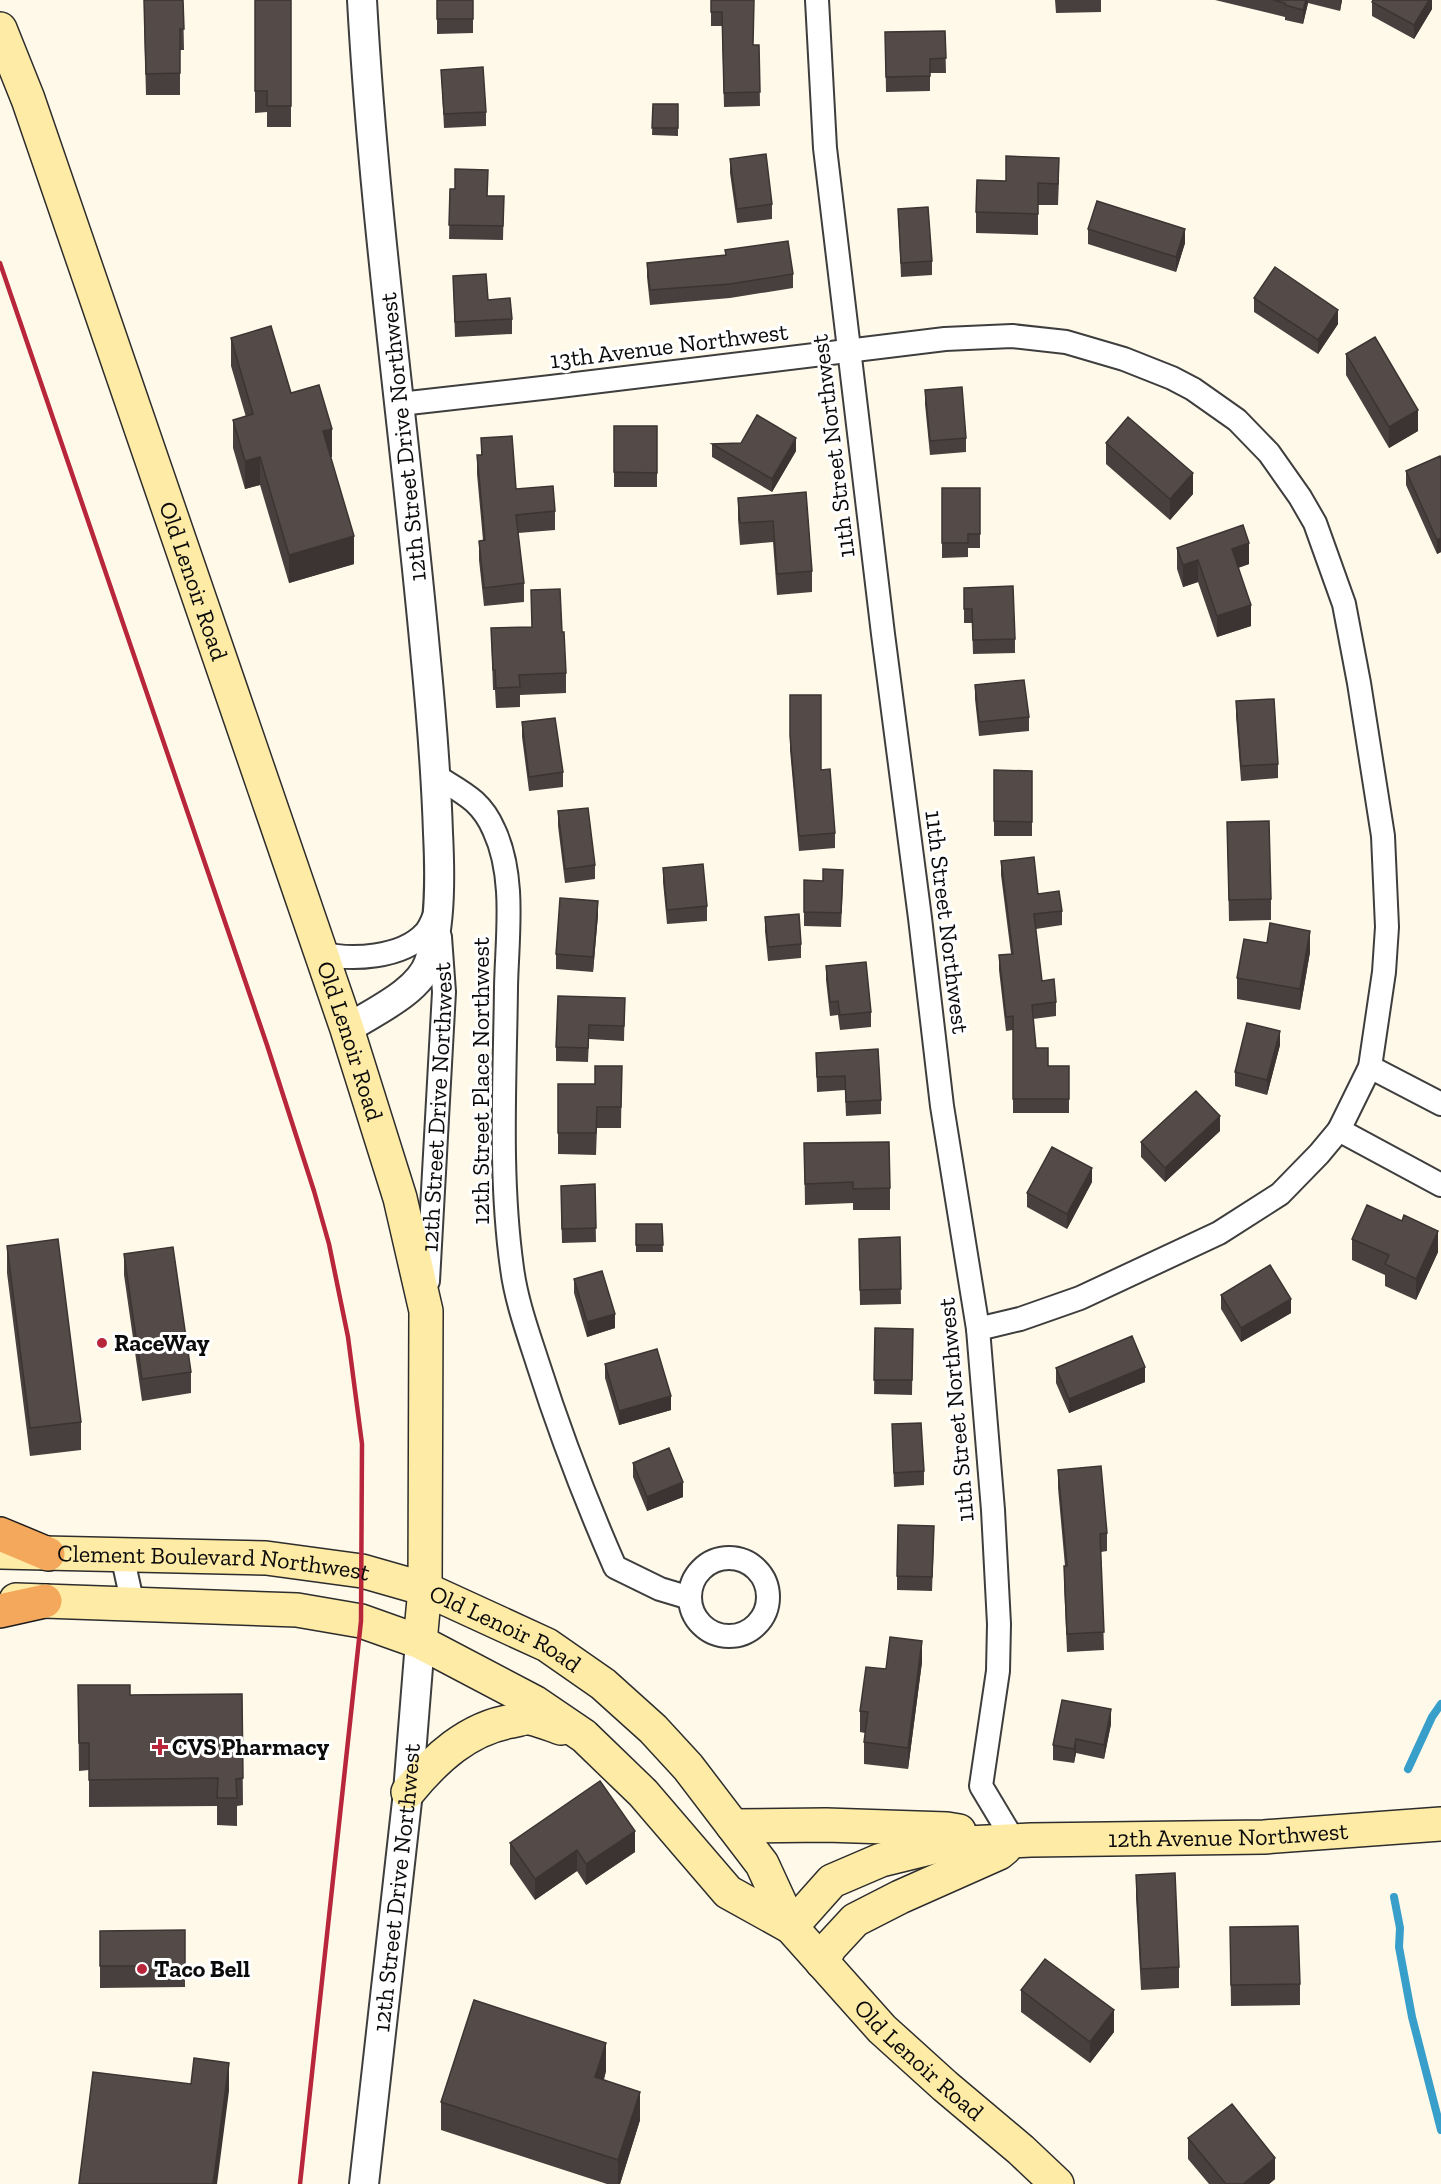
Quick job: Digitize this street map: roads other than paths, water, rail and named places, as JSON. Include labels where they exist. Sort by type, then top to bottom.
[{"type":"highway","points":[[0,1534],[48,1554]]},
{"type":"highway","points":[[0,1611],[45,1601]]},
{"type":"main road","name":"Old Lenoir Road","points":[[0,29],[28,99],[321,953],[400,1198],[426,1311],[425,1589],[547,1645],[603,1684],[653,1729],[688,1767],[762,1864],[791,1927],[822,1962],[882,2029],[1057,2184]]},
{"type":"main road","name":"Clement Boulevard Northwest","points":[[0,1552],[266,1558],[363,1571],[425,1589]]},
{"type":"main road","name":"12th Street Drive Northwest","points":[[420,1642],[425,1589]]},
{"type":"main road","name":"Clement Boulevard Northwest","points":[[0,1600],[297,1610],[362,1621],[420,1642]]},
{"type":"main road","name":"Old Lenoir Road","points":[[420,1642],[534,1702],[584,1736],[643,1793],[728,1892],[791,1927]]},
{"type":"main road","points":[[408,1792],[428,1767],[451,1748],[473,1734],[498,1723],[529,1718],[584,1736]]},
{"type":"main road","name":"12th Avenue Northwest","points":[[791,1927],[832,1881],[881,1860],[946,1844],[1264,1838],[1441,1824]]},
{"type":"main road","name":"12th Avenue Northwest","points":[[733,1826],[826,1825],[947,1829],[1014,1841]]},
{"type":"main road","points":[[822,1962],[830,1947],[855,1920],[900,1897],[999,1853],[1014,1841]]},
{"type":"street","name":"12th Street Drive Northwest","points":[[347,1029],[420,980],[431,954],[440,874],[436,776],[418,576],[367,91],[362,0]]},
{"type":"street","name":"11th Street Northwest","points":[[817,0],[825,148],[883,634],[922,930],[942,1106],[978,1329],[992,1499],[999,1624],[998,1671],[981,1786],[1014,1841]]},
{"type":"street","name":"13th Avenue Northwest","points":[[400,404],[945,339],[1012,336],[1066,342],[1124,359],[1172,378],[1192,389],[1237,420],[1269,453],[1300,497],[1315,523],[1344,604],[1383,837],[1387,927],[1384,972],[1370,1067],[1338,1130],[1319,1154],[1280,1194],[1220,1233],[1080,1298],[978,1329]]},
{"type":"street","name":"12th Street Place Northwest","points":[[436,776],[480,805],[495,831],[505,866],[507,909],[505,1196],[512,1270],[529,1337],[587,1503],[615,1567],[660,1589],[690,1598]]},
{"type":"street","name":"12th Street Drive Northwest","points":[[426,1311],[444,992],[438,902]]},
{"type":"street","points":[[321,953],[365,957],[404,947],[424,933],[436,914],[438,902]]},
{"type":"street","points":[[1370,1067],[1441,1104]]},
{"type":"street","points":[[1338,1130],[1441,1185]]},
{"type":"street","points":[[122,1555],[133,1605]]},
{"type":"street","name":"12th Street Drive Northwest","points":[[364,2184],[408,1792],[420,1642]]},
{"type":"waterway","points":[[1408,1769],[1432,1717],[1441,1704]]},
{"type":"waterway","points":[[1394,1897],[1400,1928],[1399,1947],[1412,2017],[1441,2130]]},
{"type":"railway","points":[[0,263],[267,1045],[329,1244],[348,1337],[362,1444],[361,1621],[300,2184]]},
{"type":"place","name":"RaceWay","points":[[102,1343]]},
{"type":"place","name":"CVS Pharmacy","points":[[160,1747]]},
{"type":"place","name":"Taco Bell","points":[[142,1969]]}]
